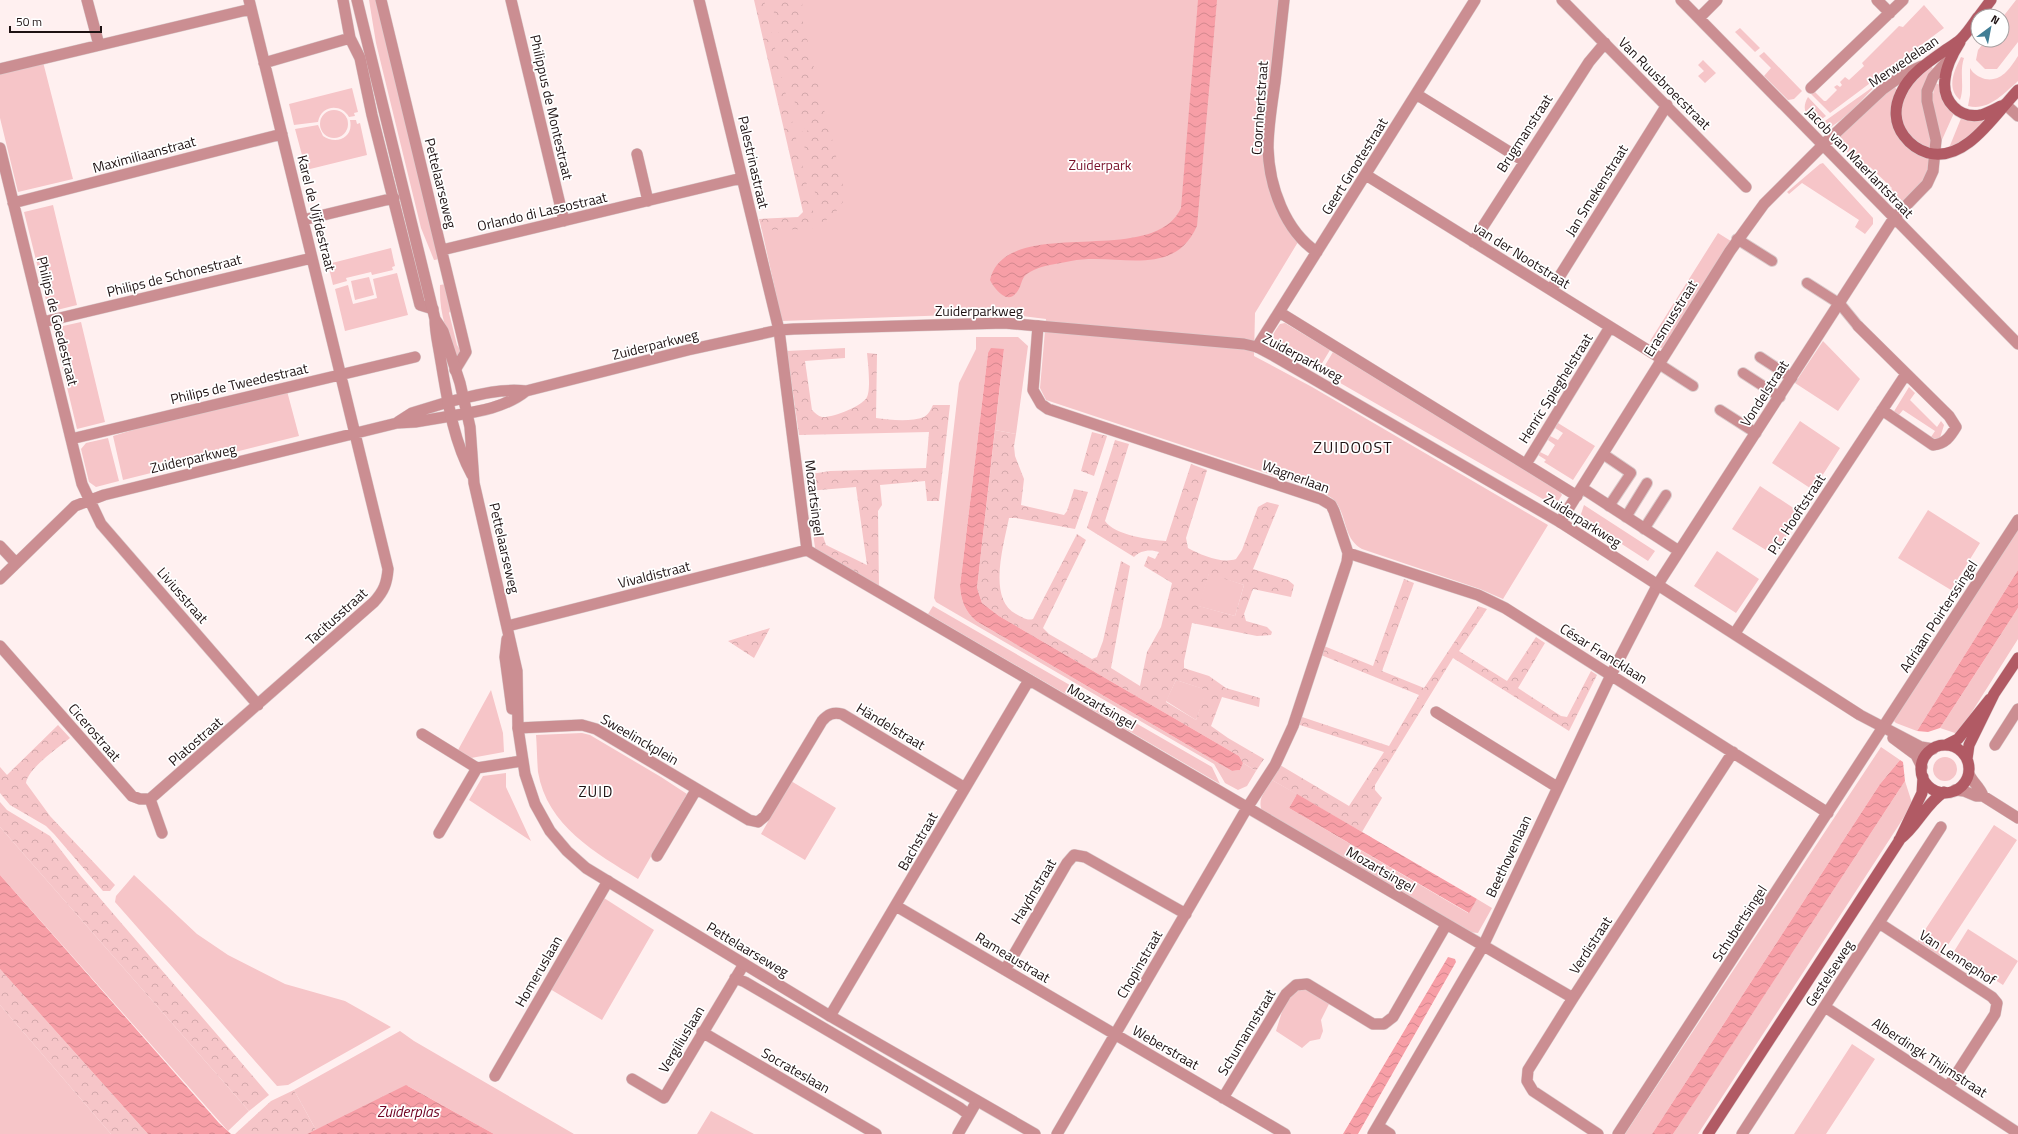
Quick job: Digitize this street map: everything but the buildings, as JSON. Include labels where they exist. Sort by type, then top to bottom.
[{"type":"main road","name":"Merwedelaan","points":[[1984,8],[1991,0]]},
{"type":"main road","name":"Merwedelaan","points":[[1926,64],[1961,39],[1970,27]]},
{"type":"main road","points":[[1961,39],[1946,70],[1944,87],[1947,98],[1954,107],[1964,113],[1975,115],[1986,113],[2005,104]]},
{"type":"main road","points":[[1926,64],[1904,87],[1897,103],[1896,115],[1899,127],[1905,138],[1919,150],[1934,154],[1946,154],[1966,145],[1976,137],[2018,90]]},
{"type":"main road","points":[[1994,694],[1982,706],[1958,739],[1933,749],[1925,756],[1922,772],[1933,789],[1944,792],[1955,790],[1964,783],[1968,774],[1966,759],[1969,745],[1994,694],[2018,658]]},
{"type":"main road","points":[[1946,745],[1956,748],[1966,759]]},
{"type":"main road","name":"Gestelseweg","points":[[1708,1134],[1899,840],[1922,793],[1922,772]]},
{"type":"main road","name":"Gestelseweg","points":[[1899,840],[1911,832],[1933,800],[1944,792]]},
{"type":"street","points":[[87,0],[99,45]]},
{"type":"street","points":[[343,0],[350,38],[360,58],[372,115],[420,305],[434,314]]},
{"type":"street","name":"Pettelaarseweg","points":[[357,0],[434,314],[435,333],[454,431],[466,464],[473,477],[508,626],[505,657],[514,717],[518,728],[522,762],[534,804],[550,830],[567,851],[586,868],[830,1016],[1035,1134]]},
{"type":"street","name":"Pettelaarseweg","points":[[381,0],[466,352],[455,370]]},
{"type":"street","name":"Philippus de Montestraat","points":[[511,0],[564,221]]},
{"type":"street","name":"Palestrinastraat","points":[[699,0],[779,330]]},
{"type":"street","name":"Coornhertstraat","points":[[1284,0],[1270,128],[1269,160],[1276,194],[1285,215],[1304,240],[1317,252]]},
{"type":"street","name":"Geert Grootestraat","points":[[1257,347],[1475,0]]},
{"type":"street","name":"Van Ruusbroecstraat","points":[[1562,0],[1667,105],[1746,187]]},
{"type":"street","name":"Jacob van Maerlantstraat","points":[[1681,0],[1824,144],[1894,218],[2018,344]]},
{"type":"street","points":[[1699,18],[1717,0]]},
{"type":"street","points":[[1877,0],[1890,13]]},
{"type":"street","points":[[1811,88],[1903,0]]},
{"type":"street","points":[[0,69],[99,45],[250,4]]},
{"type":"street","name":"Karel de Vijfdestraat","points":[[250,4],[355,433]]},
{"type":"street","points":[[264,63],[350,38]]},
{"type":"street","name":"Brugmanstraat","points":[[1473,242],[1589,62],[1605,43]]},
{"type":"street","name":"Vondelstraat","points":[[1658,584],[1840,304],[1894,218],[1927,184],[1933,171],[1936,136],[1927,101],[1927,91],[1933,77],[1952,55]]},
{"type":"street","name":"Merwedelaan","points":[[1824,144],[1883,89],[1904,74],[1926,64]]},
{"type":"street","points":[[1416,94],[1524,161]]},
{"type":"street","points":[[2005,104],[2018,116]]},
{"type":"street","name":"Jan Smekenstraat","points":[[1551,290],[1667,105]]},
{"type":"street","name":"Maximiliaanstraat","points":[[13,203],[282,134]]},
{"type":"street","name":"Erasmusstraat","points":[[1560,522],[1737,240],[1764,204],[1824,144]]},
{"type":"street","name":"Philips de Goedestraat","points":[[0,148],[82,484],[89,501]]},
{"type":"street","points":[[637,154],[648,201]]},
{"type":"street","name":"van der Nootstraat","points":[[1366,175],[1610,327],[1660,362]]},
{"type":"street","name":"Orlando di Lassostraat","points":[[442,250],[742,178]]},
{"type":"street","points":[[303,220],[394,198]]},
{"type":"street","points":[[1737,240],[1772,261]]},
{"type":"street","name":"Philips de Schonestraat","points":[[43,322],[312,258]]},
{"type":"street","points":[[1807,284],[1840,304],[1858,326],[1949,416],[1956,428],[1950,437],[1941,444],[1933,445],[1882,410]]},
{"type":"street","name":"Zuiderparkweg","points":[[1279,312],[1526,464],[1609,506],[1679,551]]},
{"type":"street","name":"Pettelaarseweg","points":[[434,314],[443,331],[467,413],[474,462],[473,477]]},
{"type":"street","name":"Zuiderparkweg","points":[[397,423],[412,414],[448,402],[479,394],[516,390],[526,391],[779,330],[997,323],[1206,341],[1257,347],[1560,522],[1735,633],[1860,715],[1921,747],[1933,749]]},
{"type":"street","name":"Wagnerlaan","points":[[1038,326],[1033,390],[1041,404],[1048,409],[1321,499],[1331,505],[1334,510],[1348,553]]},
{"type":"street","name":"Henric Spieghelstraat","points":[[1526,464],[1610,327]]},
{"type":"street","name":"Mozartsingel","points":[[779,330],[807,550],[1573,998]]},
{"type":"street","name":"Philips de Tweedestraat","points":[[71,439],[415,357]]},
{"type":"street","points":[[1760,358],[1792,378]]},
{"type":"street","points":[[1660,362],[1693,386]]},
{"type":"street","points":[[1743,373],[1780,397]]},
{"type":"street","name":"P.C. Hooftstraat","points":[[1735,633],[1906,374]]},
{"type":"street","name":"Zuiderparkweg","points":[[16,563],[75,506],[104,495],[397,423],[415,422],[484,410],[518,397],[526,391]]},
{"type":"street","points":[[1720,410],[1756,433]]},
{"type":"street","name":"Tacitusstraat","points":[[258,705],[374,602],[382,594],[387,582],[388,569],[355,433]]},
{"type":"street","points":[[1603,454],[1631,473],[1609,506]]},
{"type":"street","points":[[1626,517],[1648,483]]},
{"type":"street","points":[[1644,529],[1666,495]]},
{"type":"street","name":"Liviusstraat","points":[[89,501],[101,524],[258,705]]},
{"type":"street","name":"Adriaan Poirterssingel","points":[[1883,728],[2018,520]]},
{"type":"street","points":[[0,546],[16,563],[0,578]]},
{"type":"street","name":"Vivaldistraat","points":[[508,626],[807,550]]},
{"type":"street","points":[[1247,808],[1275,765],[1293,726],[1347,562],[1348,553]]},
{"type":"street","name":"César Francklaan","points":[[1348,553],[1478,596],[1505,608],[1828,813]]},
{"type":"street","name":"Beethovenlaan","points":[[1375,1130],[1483,946],[1611,675],[1658,584]]},
{"type":"street","name":"Cicerostraat","points":[[0,646],[132,796],[150,799]]},
{"type":"street","name":"Bachstraat","points":[[830,1016],[966,788],[1028,680]]},
{"type":"street","name":"Platostraat","points":[[150,799],[258,705]]},
{"type":"street","name":"Händelstraat","points":[[758,822],[766,816],[822,721],[826,716],[836,712],[842,714],[966,788]]},
{"type":"street","points":[[1436,712],[1557,788]]},
{"type":"street","points":[[1995,745],[2017,712]]},
{"type":"street","name":"Sweelinckplein","points":[[518,728],[582,725],[596,730],[696,790],[749,820],[758,822]]},
{"type":"street","name":"Zuiderparkweg","points":[[1883,728],[1916,755],[1922,772]]},
{"type":"street","name":"Schubertsingel","points":[[1618,1134],[1883,728]]},
{"type":"street","points":[[422,734],[477,768],[522,762]]},
{"type":"street","name":"Verdistraat","points":[[1598,1134],[1533,1091],[1527,1081],[1528,1070],[1733,752]]},
{"type":"street","points":[[439,833],[477,768]]},
{"type":"street","points":[[1968,774],[1981,789],[1983,796]]},
{"type":"street","points":[[657,856],[696,790]]},
{"type":"street","points":[[1955,790],[1964,791],[1976,796],[1983,796],[2018,818]]},
{"type":"street","points":[[150,799],[162,833]]},
{"type":"street","name":"Chopinstraat","points":[[1057,1134],[1247,808]]},
{"type":"street","name":"Gestelseweg","points":[[1742,1134],[1941,827]]},
{"type":"street","name":"Haydnstraat","points":[[1005,970],[1067,863],[1074,855],[1085,857],[1186,914]]},
{"type":"street","name":"Homeruslaan","points":[[495,1076],[608,881]]},
{"type":"street","name":"Rameaustraat","points":[[896,906],[1115,1035]]},
{"type":"street","name":"Van Lennephof","points":[[1879,923],[1992,996],[1997,1003],[1996,1014],[1948,1087]]},
{"type":"street","name":"Schumannstraat","points":[[1223,1098],[1286,994],[1296,985],[1307,984],[1373,1024],[1384,1024],[1393,1017],[1446,925]]},
{"type":"street","name":"Vergiliuslaan","points":[[632,1080],[664,1098],[702,1032],[744,964]]},
{"type":"street","points":[[735,978],[960,1108],[969,1115]]},
{"type":"street","name":"Alberdingk Thijmstraat","points":[[1825,1007],[2018,1133]]},
{"type":"street","name":"Socrateslaan","points":[[702,1032],[876,1134]]},
{"type":"street","name":"Weberstraat","points":[[1115,1035],[1285,1134]]},
{"type":"street","points":[[958,1134],[977,1101]]},
{"type":"street","points":[[1375,1130],[1390,1134]]},
{"type":"green space","points":[[369,0],[377,0],[440,259],[434,260],[421,228],[376,43]]},
{"type":"green space","points":[[754,0],[764,0],[815,220],[816,226],[811,229],[762,230],[759,219],[798,217],[803,212]]},
{"type":"green space","name":"Zuiderpark","points":[[762,0],[1279,0],[1264,153],[1298,242],[1255,313],[1254,356],[1312,387],[1548,525],[1503,599],[1480,589],[1362,549],[1351,539],[1338,505],[1332,498],[1320,491],[1046,400],[1040,388],[1046,319],[1005,314],[981,314],[782,321],[761,226],[812,225]]},
{"type":"green space","points":[[771,0],[802,0],[803,22],[827,122],[801,129]]},
{"type":"green space","points":[[2016,0],[2018,0],[2018,42],[1997,69],[1985,69],[1976,60],[1980,48],[2010,48],[2010,8]]},
{"type":"green space","points":[[1924,5],[1944,28],[1830,113],[1811,94],[1814,91],[1824,101],[1826,101],[1837,90],[1834,87],[1837,85],[1840,87],[1842,85],[1840,82],[1845,77],[1849,80],[1864,66],[1862,63],[1899,26],[1903,27]]},
{"type":"green space","points":[[1740,28],[1760,48],[1755,52],[1735,32]]},
{"type":"green space","points":[[1764,52],[1802,91],[1794,99],[1788,100],[1764,76],[1771,68],[1759,56]]},
{"type":"green space","points":[[2018,56],[2018,81],[2016,83],[2000,97],[1988,104],[1975,107],[1968,106],[1970,95],[1970,68],[1974,74],[1985,79],[1996,78],[2005,73]]},
{"type":"green space","points":[[1961,57],[1964,58],[1960,100],[1953,90],[1952,85],[1954,74]]},
{"type":"green space","points":[[1703,60],[1716,73],[1705,83],[1698,76],[1704,71],[1698,65]]},
{"type":"green space","points":[[43,62],[73,179],[18,192],[0,118],[0,72]]},
{"type":"green space","points":[[1930,66],[1933,68],[1925,85],[1924,103],[1931,140],[1931,149],[1916,140],[1907,131],[1902,120],[1901,109],[1904,98],[1910,87]]},
{"type":"green space","points":[[1935,83],[1940,85],[1954,113],[1941,142],[1932,100]]},
{"type":"green space","points":[[1877,84],[1847,115],[1826,130],[1825,121]]},
{"type":"green space","points":[[1894,86],[1897,90],[1891,107],[1891,116],[1929,158],[1927,172],[1924,178],[1902,203],[1897,204],[1887,194],[1892,188],[1870,167],[1864,170],[1838,142],[1839,136]]},
{"type":"green space","points":[[352,88],[358,112],[354,113],[355,116],[349,117],[341,109],[332,108],[323,112],[318,122],[294,125],[289,104]]},
{"type":"green space","points":[[1808,97],[1826,116],[1815,124],[1806,112],[1805,105]]},
{"type":"green space","points":[[334,110],[344,114],[348,124],[344,134],[334,138],[324,134],[320,124],[324,114]]},
{"type":"green space","points":[[1962,116],[1982,119],[1986,123],[1965,139],[1949,148]]},
{"type":"green space","points":[[350,120],[356,120],[357,124],[360,123],[367,155],[306,170],[295,129],[318,125],[323,136],[328,139],[338,140],[347,135],[351,126]]},
{"type":"green space","points":[[829,126],[843,186],[843,202],[834,214],[822,223],[801,132]]},
{"type":"green space","points":[[1823,163],[1873,218],[1873,224],[1865,234],[1855,227],[1859,220],[1802,183],[1789,194],[1787,192]]},
{"type":"green space","points":[[53,205],[77,305],[49,312],[24,212]]},
{"type":"green space","points":[[1718,233],[1734,243],[1666,351],[1650,341]]},
{"type":"green space","points":[[391,248],[395,266],[392,267],[393,270],[372,275],[371,272],[346,278],[347,281],[333,285],[328,264]]},
{"type":"green space","points":[[397,273],[408,315],[345,331],[335,289],[348,285],[353,304],[377,298],[373,279]]},
{"type":"green space","points":[[369,277],[374,295],[355,300],[351,281]]},
{"type":"green space","points":[[446,284],[452,308],[449,313],[457,345],[461,351],[457,360],[442,315],[440,285]]},
{"type":"green space","points":[[81,322],[105,422],[77,429],[54,328]]},
{"type":"green space","points":[[1285,323],[1330,350],[1318,370],[1275,346],[1273,343],[1273,335],[1280,324]]},
{"type":"green space","points":[[976,337],[1018,337],[1028,346],[1016,434],[995,430],[1004,349],[988,353],[960,586],[961,596],[966,609],[976,621],[1232,771],[1240,770],[1243,763],[1256,771],[1247,786],[1238,790],[1225,783],[1214,764],[936,602],[934,598],[959,383],[976,349]]},
{"type":"green space","points":[[1823,341],[1860,379],[1838,411],[1795,383]]},
{"type":"green space","points":[[845,348],[845,358],[805,361],[812,410],[819,416],[833,416],[847,411],[860,404],[867,397],[869,382],[867,353],[877,354],[876,418],[900,420],[919,419],[924,417],[930,411],[933,405],[950,405],[939,501],[927,501],[925,481],[880,485],[882,505],[878,511],[879,589],[816,554],[813,534],[822,533],[826,545],[867,565],[856,487],[807,491],[805,475],[830,471],[926,468],[929,432],[799,435],[787,351]]},
{"type":"green space","points":[[1333,352],[1560,492],[1562,495],[1555,506],[1321,372]]},
{"type":"green space","points":[[1909,387],[1915,393],[1910,400],[1937,427],[1941,421],[1944,425],[1940,438],[1935,439],[1931,437],[1935,431],[1903,410],[1898,416],[1893,413]]},
{"type":"green space","points":[[287,391],[299,436],[123,480],[113,436],[162,421]]},
{"type":"green space","points":[[1800,421],[1840,448],[1813,490],[1772,463]]},
{"type":"green space","points":[[1558,423],[1595,446],[1573,480],[1544,462],[1546,460],[1538,455],[1540,452],[1548,456],[1555,445],[1548,440],[1550,436],[1558,440],[1563,433],[1555,428]]},
{"type":"green space","points":[[995,430],[1016,434],[1014,446],[1015,456],[1024,479],[1021,505],[1064,515],[1067,511],[1074,489],[1088,492],[1075,529],[1009,518],[1001,556],[1000,570],[1002,596],[1007,607],[1022,617],[1033,619],[1077,534],[1086,540],[1043,628],[1049,634],[1092,659],[1097,657],[1103,641],[1121,561],[1130,566],[1111,668],[1140,686],[1147,652],[1161,627],[1172,583],[1144,566],[1148,556],[1155,559],[1159,552],[1146,551],[1139,553],[1134,557],[1087,528],[1115,440],[1129,444],[1105,521],[1116,530],[1142,538],[1166,541],[1191,464],[1207,470],[1186,538],[1188,548],[1193,551],[1218,560],[1236,559],[1242,550],[1258,507],[1267,502],[1279,505],[1253,569],[1288,580],[1294,585],[1291,597],[1253,589],[1244,614],[1246,621],[1267,627],[1272,632],[1271,635],[1257,636],[1192,623],[1184,661],[1184,668],[1209,676],[1226,688],[1260,698],[1259,707],[1222,697],[1211,726],[1228,738],[1264,759],[1256,771],[1243,763],[1239,756],[999,616],[982,603],[977,588]],"holes":[[[1209,574],[1244,585],[1235,616],[1199,606]],[[1176,680],[1206,690],[1196,720],[1166,702]]]},
{"type":"green space","points":[[1092,432],[1107,436],[1094,476],[1081,471]]},
{"type":"green space","points":[[108,438],[119,481],[96,487],[89,482],[81,449],[86,443]]},
{"type":"green space","points":[[1760,486],[1801,513],[1774,555],[1732,529]]},
{"type":"green space","points":[[1584,505],[1655,551],[1648,561],[1583,519],[1581,514]]},
{"type":"green space","points":[[1928,510],[1980,543],[1951,590],[1898,558]]},
{"type":"green space","points":[[2018,528],[2018,570],[1917,731],[1896,723],[1893,720]]},
{"type":"green space","points":[[1717,551],[1759,579],[1736,613],[1694,586]]},
{"type":"green space","points":[[1209,573],[1244,585],[1235,616],[1198,606]]},
{"type":"green space","points":[[1404,579],[1414,583],[1382,671],[1424,688],[1478,606],[1487,609],[1459,651],[1507,681],[1536,637],[1545,643],[1518,688],[1561,716],[1567,717],[1591,671],[1597,675],[1569,731],[1453,658],[1375,785],[1375,790],[1382,798],[1362,832],[1272,780],[1280,765],[1349,806],[1384,752],[1297,724],[1299,716],[1389,746],[1419,695],[1321,655],[1324,646],[1373,666]]},
{"type":"green space","points":[[933,606],[1212,767],[1220,784],[928,614]]},
{"type":"green space","points":[[2018,608],[2018,639],[1958,734],[1940,728]]},
{"type":"green space","points":[[770,628],[754,658],[728,641]]},
{"type":"green space","points":[[1176,680],[1207,690],[1196,720],[1166,701]]},
{"type":"green space","points":[[491,690],[503,733],[504,752],[471,758],[458,750]]},
{"type":"green space","points":[[58,725],[70,738],[32,771],[26,783],[50,816],[115,885],[110,891],[103,891],[46,826],[10,805],[0,793],[0,767],[7,775]]},
{"type":"green space","points":[[582,733],[590,735],[687,794],[638,879],[590,848],[576,836],[563,823],[552,808],[543,791],[538,772],[536,735]]},
{"type":"green space","points":[[1881,747],[1900,760],[1880,784],[1652,1134],[1625,1134]]},
{"type":"green space","points":[[1945,757],[1953,761],[1957,769],[1953,777],[1945,781],[1937,777],[1933,769],[1937,761]]},
{"type":"green space","points":[[506,773],[506,787],[531,841],[469,800],[483,776]]},
{"type":"green space","points":[[1272,780],[1297,794],[1289,808],[1468,913],[1477,899],[1492,908],[1478,933],[1468,932],[1263,813],[1260,804],[1262,796]]},
{"type":"green space","points":[[791,781],[836,808],[805,860],[761,834]]},
{"type":"green space","points":[[1905,781],[1912,803],[1908,811],[1698,1134],[1673,1134]]},
{"type":"green space","points":[[0,802],[7,810],[50,836],[80,875],[269,1095],[249,1111],[0,827]]},
{"type":"green space","points":[[1994,825],[2017,840],[1940,957],[1917,942]]},
{"type":"green space","points":[[0,827],[249,1111],[228,1131],[0,875]]},
{"type":"green space","points":[[134,875],[197,934],[228,955],[285,984],[345,1001],[391,1027],[288,1085],[277,1086],[115,902],[116,896]]},
{"type":"green space","points":[[604,898],[654,930],[602,1020],[550,989]]},
{"type":"green space","points":[[1968,929],[2018,961],[2003,985],[1953,953]]},
{"type":"green space","points":[[0,969],[148,1134],[111,1134],[0,1005]]},
{"type":"green space","points":[[1299,987],[1308,989],[1330,1002],[1321,1020],[1323,1031],[1320,1039],[1310,1041],[1302,1048],[1276,1031],[1285,1002]]},
{"type":"green space","points":[[0,1005],[111,1134],[0,1134]]},
{"type":"green space","points":[[400,1031],[414,1041],[574,1134],[494,1134],[408,1086],[316,1130],[294,1090]]},
{"type":"green space","points":[[1852,1044],[1875,1059],[1826,1134],[1794,1134]]},
{"type":"green space","points":[[294,1090],[316,1130],[307,1134],[235,1134],[271,1101]]},
{"type":"green space","points":[[711,1111],[754,1134],[697,1134]]},
{"type":"water","points":[[1198,0],[1217,0],[1197,226],[1187,243],[1174,253],[1158,258],[1142,260],[1088,259],[1044,266],[1027,274],[1023,278],[1019,289],[1013,296],[1009,297],[1001,294],[990,280],[1002,260],[1023,249],[1050,244],[1112,240],[1142,236],[1165,226],[1181,208]]},
{"type":"water","points":[[991,348],[1004,349],[977,588],[982,603],[999,616],[1239,756],[1243,763],[1240,770],[1232,771],[976,621],[966,609],[961,596],[960,586],[988,353]]},
{"type":"water","points":[[2018,570],[2018,608],[1940,728],[1928,732],[1917,731]]},
{"type":"water","points":[[1900,760],[1903,762],[1905,781],[1699,1095],[1673,1134],[1652,1134],[1880,784]]},
{"type":"water","points":[[1297,794],[1477,899],[1469,913],[1289,808]]},
{"type":"water","points":[[0,875],[219,1123],[231,1134],[148,1134],[0,969]]},
{"type":"water","points":[[1448,957],[1455,959],[1456,962],[1358,1134],[1343,1134]]},
{"type":"water","name":"Zuiderplas","points":[[406,1085],[494,1134],[307,1134]]},
{"type":"district","name":"ZUIDOOST","points":[[1353,447]]},
{"type":"district","name":"ZUID","points":[[596,791]]}]
